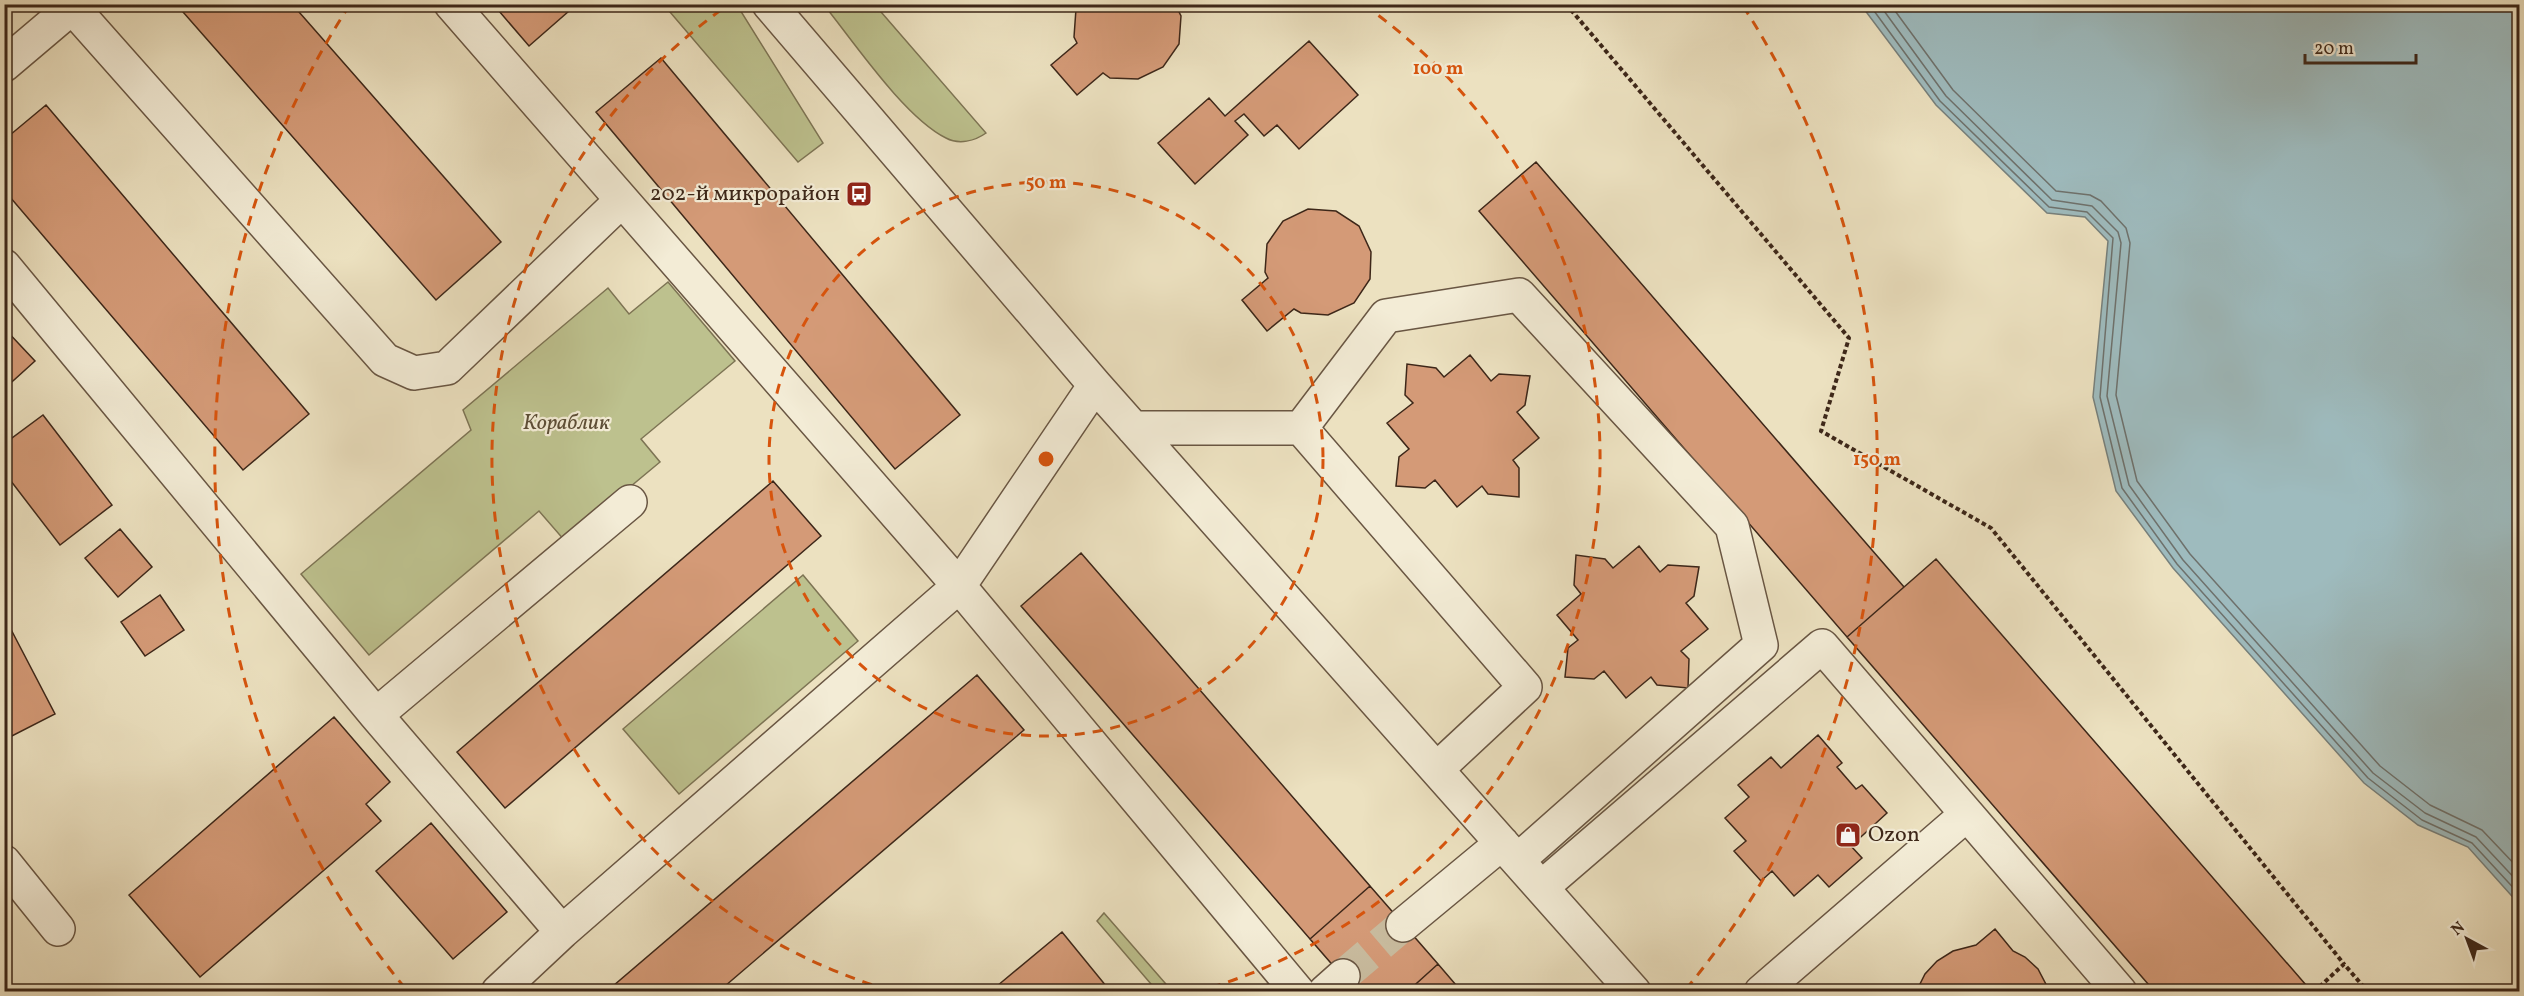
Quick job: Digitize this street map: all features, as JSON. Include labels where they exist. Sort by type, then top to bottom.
[{"type":"street","points":[[451,4],[959,586],[1299,992]]},
{"type":"street","points":[[769,4],[1095,385],[1634,992]]},
{"type":"street","points":[[4,64],[74,6],[386,360],[414,373],[447,368],[621,201]]},
{"type":"street","points":[[4,266],[376,715],[562,932]]},
{"type":"street","points":[[1301,428],[1386,316],[1519,295],[1732,525],[1761,645],[1510,851],[1403,925]]},
{"type":"street","points":[[498,992],[562,932],[959,586],[1095,385]]},
{"type":"street","points":[[1133,428],[1301,428],[1525,687],[1437,769]]},
{"type":"street","points":[[376,715],[630,502]]},
{"type":"street","points":[[1542,887],[1822,646],[2120,992]]},
{"type":"street","points":[[1761,992],[1967,814]]},
{"type":"street","points":[[4,862],[58,929]]},
{"type":"path","points":[[1566,4],[1849,338],[1821,431],[1991,528],[2368,992]]},
{"type":"path","points":[[2314,992],[2344,964]]},
{"type":"green space","points":[[664,5],[737,5],[823,143],[798,162]]},
{"type":"green space","points":[[824,5],[875,5],[986,133],[972,140],[961,142],[946,138],[930,128],[913,114],[880,78]]},
{"type":"green space","name":"Кораблик","points":[[668,282],[735,361],[641,439],[660,462],[565,541],[539,511],[369,655],[301,574],[471,430],[463,410],[608,288],[629,314]]},
{"type":"green space","points":[[803,575],[858,641],[679,794],[623,729]]},
{"type":"green space","points":[[1104,913],[1172,991],[1157,991],[1097,921]]},
{"type":"water","points":[[1861,5],[2519,5],[2519,904],[2468,847],[2418,825],[2364,783],[2173,568],[2116,491],[2093,397],[2108,241],[2085,217],[2047,213],[1936,105]]},
{"type":"building","points":[[176,4],[292,4],[501,242],[436,300]]},
{"type":"building","points":[[493,4],[577,4],[529,46]]},
{"type":"building","points":[[1079,4],[1175,4],[1181,16],[1179,44],[1163,67],[1138,79],[1110,78],[1103,73],[1077,95],[1051,65],[1077,43],[1074,37],[1076,9]]},
{"type":"building","points":[[1309,41],[1358,95],[1299,149],[1277,125],[1264,136],[1244,114],[1235,121],[1248,135],[1195,184],[1158,143],[1209,98],[1225,116]]},
{"type":"building","points":[[661,58],[960,415],[895,469],[596,112]]},
{"type":"building","points":[[46,105],[309,414],[243,470],[4,190],[4,140]]},
{"type":"building","points":[[1536,162],[1904,587],[1847,637],[1479,211]]},
{"type":"building","points":[[1308,209],[1336,211],[1359,226],[1371,252],[1370,279],[1354,303],[1328,315],[1301,313],[1294,309],[1267,331],[1242,300],[1268,278],[1265,272],[1267,244],[1283,221]]},
{"type":"building","points":[[4,328],[35,361],[4,389]]},
{"type":"building","points":[[1470,355],[1491,381],[1499,374],[1530,376],[1525,405],[1517,412],[1539,438],[1513,460],[1519,468],[1519,497],[1488,494],[1482,486],[1457,507],[1435,480],[1425,488],[1396,486],[1399,457],[1409,449],[1387,423],[1413,403],[1405,395],[1407,364],[1436,368],[1444,377]]},
{"type":"building","points":[[43,415],[112,505],[60,545],[4,472],[4,444]]},
{"type":"building","points":[[773,481],[821,536],[505,808],[457,752]]},
{"type":"building","points":[[120,529],[152,567],[118,597],[85,558]]},
{"type":"building","points":[[1639,546],[1660,572],[1668,565],[1699,567],[1694,596],[1686,603],[1708,629],[1681,651],[1689,659],[1688,688],[1657,685],[1651,677],[1626,698],[1604,671],[1594,679],[1565,677],[1568,648],[1578,640],[1557,615],[1581,594],[1574,585],[1576,555],[1605,559],[1613,568]]},
{"type":"building","points":[[1081,553],[1370,886],[1310,939],[1021,606]]},
{"type":"building","points":[[1936,559],[2306,985],[2299,992],[2155,992],[1847,637]]},
{"type":"building","points":[[160,595],[184,630],[145,656],[121,622]]},
{"type":"building","points":[[4,616],[55,714],[4,740]]},
{"type":"building","points":[[977,675],[1024,730],[718,992],[606,992]]},
{"type":"building","points":[[334,717],[390,782],[366,804],[381,821],[200,977],[129,895]]},
{"type":"building","points":[[1818,735],[1842,763],[1837,767],[1856,789],[1862,785],[1887,813],[1851,846],[1862,858],[1829,887],[1818,875],[1794,896],[1772,871],[1761,881],[1734,851],[1746,841],[1725,818],[1749,797],[1738,785],[1771,757],[1781,768]]},
{"type":"building","points":[[431,823],[507,912],[453,959],[376,871]]},
{"type":"building","points":[[1370,886],[1438,964],[1407,992],[1356,992],[1310,939]]},
{"type":"building","points":[[1995,929],[2013,951],[2025,957],[2038,969],[2050,992],[1916,992],[1925,974],[1937,961],[1953,951],[1976,945]]},
{"type":"building","points":[[1062,932],[1111,992],[1002,992],[997,986]]},
{"type":"building","points":[[1438,964],[1462,992],[1407,992]]},
{"type":"tunnel","points":[[1343,976],[1403,925]]},
{"type":"place","name":"202-й микрорайон","points":[[859,194]]},
{"type":"place","name":"Ozon","points":[[1848,835]]}]
